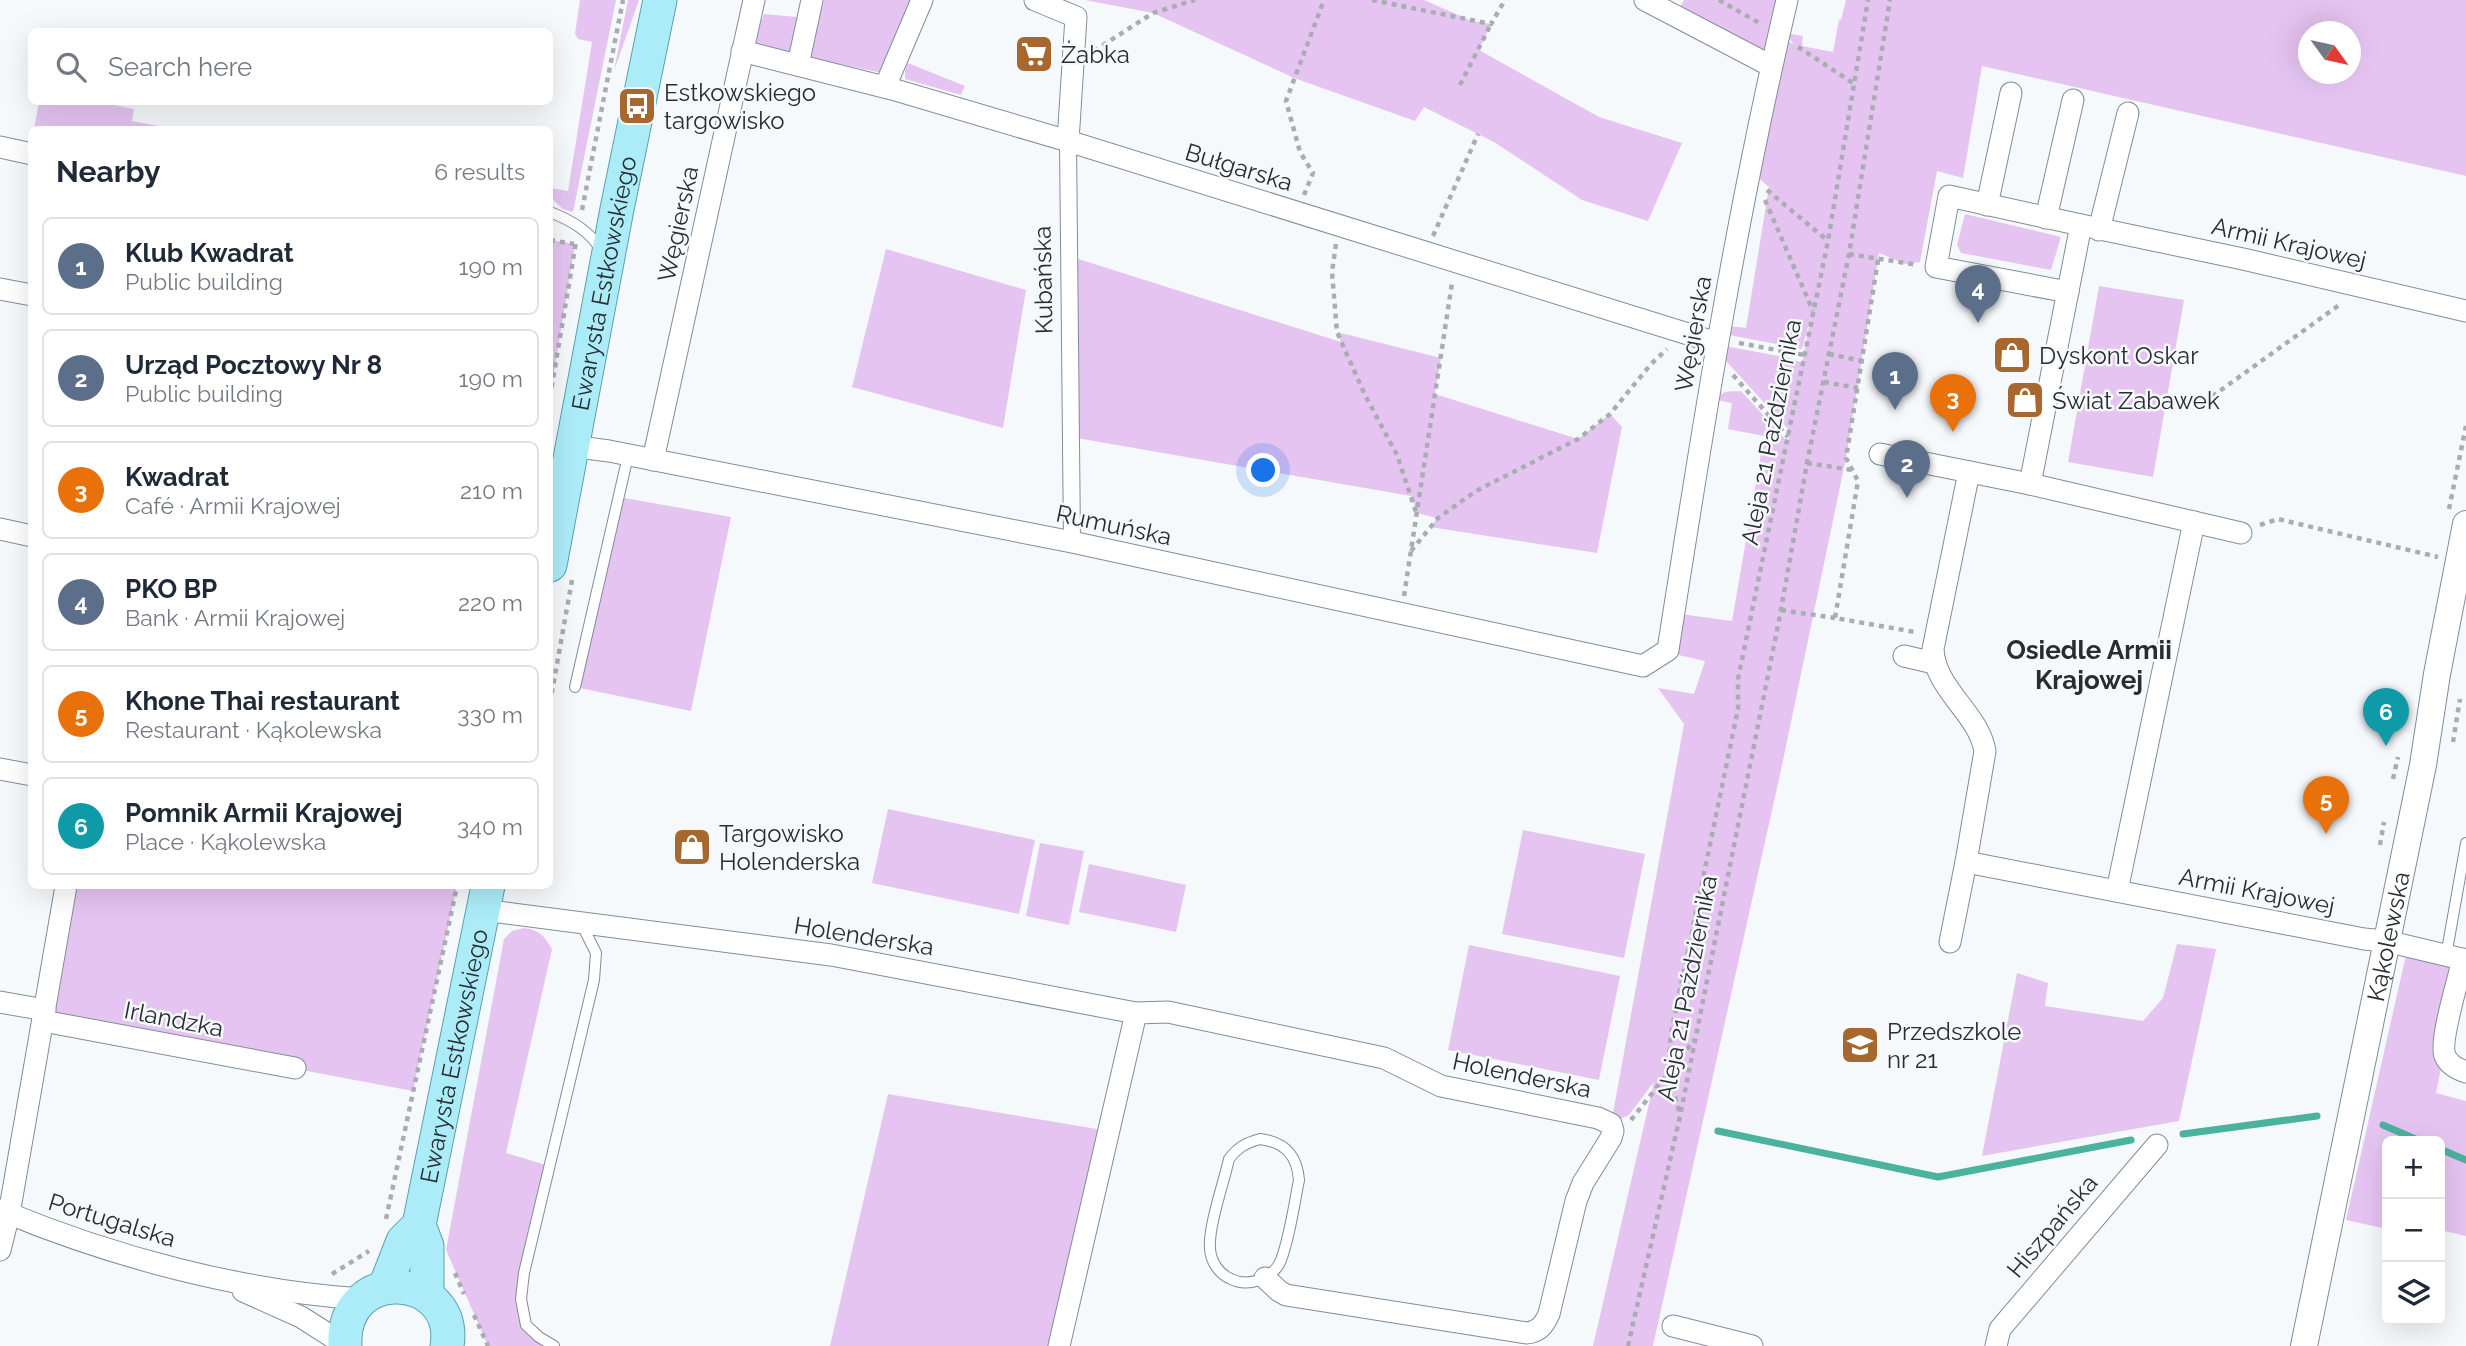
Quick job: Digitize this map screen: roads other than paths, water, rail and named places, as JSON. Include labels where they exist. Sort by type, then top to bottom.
[{"type":"main road","name":"Ewarysta Estkowskiego","points":[[553,548],[660,0]]},
{"type":"main road","name":"Ewarysta Estkowskiego","points":[[427,1296],[427,1246],[419,1225],[485,898]]},
{"type":"main road","name":"Ewarysta Estkowskiego","points":[[345,1345],[345,1328],[352,1312],[374,1293],[403,1241],[419,1225]]},
{"type":"main road","points":[[374,1293],[400,1286],[427,1296],[439,1308],[447,1324],[450,1344]]},
{"type":"street","name":"Węgierska","points":[[653,460],[754,0]]},
{"type":"street","points":[[798,65],[812,0]]},
{"type":"street","points":[[885,87],[922,0]]},
{"type":"street","name":"Kubańska","points":[[1035,0],[1076,8],[1068,141],[1072,542]]},
{"type":"street","points":[[1645,0],[1771,66]]},
{"type":"street","name":"Węgierska","points":[[1643,666],[1668,650],[1716,345],[1771,66],[1787,0]]},
{"type":"street","name":"Bułgarska","points":[[742,51],[885,87],[1068,141],[1683,332],[1716,345]]},
{"type":"street","points":[[1987,205],[2011,93]]},
{"type":"street","points":[[2046,218],[2073,100]]},
{"type":"street","points":[[2031,484],[2068,292],[2128,113]]},
{"type":"street","points":[[0,147],[28,153]]},
{"type":"street","name":"Armii Krajowej","points":[[2068,292],[1936,267],[1949,196],[2243,259],[2466,311]]},
{"type":"street","points":[[0,289],[28,294]]},
{"type":"street","name":"Rumuńska","points":[[571,446],[1072,542],[1643,666]]},
{"type":"street","points":[[1880,454],[2031,484],[2241,533]]},
{"type":"street","points":[[1950,942],[1985,751],[1982,737],[1975,725],[1938,675],[1933,649],[1969,472]]},
{"type":"street","points":[[2117,891],[2194,522]]},
{"type":"street","name":"Kąkolewska","points":[[2304,1346],[2423,765],[2437,674],[2460,582],[2466,524]]},
{"type":"street","points":[[0,529],[28,535]]},
{"type":"street","points":[[1904,656],[1934,663]]},
{"type":"street","points":[[0,769],[28,774]]},
{"type":"street","name":"Armii Krajowej","points":[[1966,862],[2364,939],[2386,941],[2458,958]]},
{"type":"street","points":[[0,1250],[65,889]]},
{"type":"street","name":"Holenderska","points":[[485,898],[582,925],[831,955],[1136,1013],[1168,1012],[1384,1058],[1441,1086],[1598,1118],[1611,1124],[1611,1138],[1583,1183],[1576,1201],[1549,1314],[1545,1323],[1533,1332],[1286,1294],[1265,1278]]},
{"type":"street","points":[[2458,958],[2444,1052],[2454,1066],[2466,1072]]},
{"type":"street","name":"Irlandzka","points":[[0,1002],[44,1016],[295,1068]]},
{"type":"street","points":[[1059,1346],[1136,1013]]},
{"type":"street","name":"Hiszpańska","points":[[1996,1346],[2000,1329],[2157,1145]]},
{"type":"street","name":"Portugalska","points":[[5,1212],[69,1238],[209,1276],[309,1295],[374,1293]]},
{"type":"street","name":"Portugalska","points":[[209,1276],[301,1317],[345,1345]]},
{"type":"street","points":[[1673,1326],[1752,1346]]},
{"type":"lane","points":[[553,213],[579,226],[599,247],[607,262]]},
{"type":"lane","points":[[575,687],[628,456]]},
{"type":"lane","points":[[2458,958],[2466,843]]},
{"type":"lane","points":[[554,1346],[526,1325],[521,1299],[530,1244],[594,980],[596,953],[582,925]]},
{"type":"lane","points":[[1261,1139],[1273,1141],[1293,1156],[1298,1167],[1299,1180],[1281,1261],[1265,1278],[1254,1282],[1231,1279],[1213,1263],[1210,1251],[1210,1240],[1229,1159],[1237,1149],[1248,1142],[1261,1139]]},
{"type":"waterway","points":[[2183,1134],[2317,1116]]},
{"type":"waterway","points":[[2383,1125],[2408,1136]]},
{"type":"waterway","points":[[1718,1131],[1938,1177],[2131,1140]]},
{"type":"waterway","points":[[2445,1151],[2466,1160]]},
{"type":"place","name":"Żabka","points":[[1034,54]]},
{"type":"place","name":"Estkowskiego targowisko","points":[[637,106]]},
{"type":"place","name":"PKO BP","points":[[1978,323]]},
{"type":"place","name":"Dyskont Oskar","points":[[2012,355]]},
{"type":"place","name":"Świat Zabawek","points":[[2025,400]]},
{"type":"place","name":"Klub Kwadrat","points":[[1895,410]]},
{"type":"place","name":"Kwadrat","points":[[1953,432]]},
{"type":"place","name":"Urząd Pocztowy Nr 8","points":[[1907,498]]},
{"type":"place","name":"Pomnik Armii Krajowej","points":[[2386,746]]},
{"type":"place","name":"Khone Thai restaurant","points":[[2326,834]]},
{"type":"place","name":"Targowisko Holenderska","points":[[692,847]]},
{"type":"place","name":"Przedszkole nr 21","points":[[1860,1045]]},
{"type":"district","name":"Osiedle Armii Krajowej","points":[[2089,665]]}]
